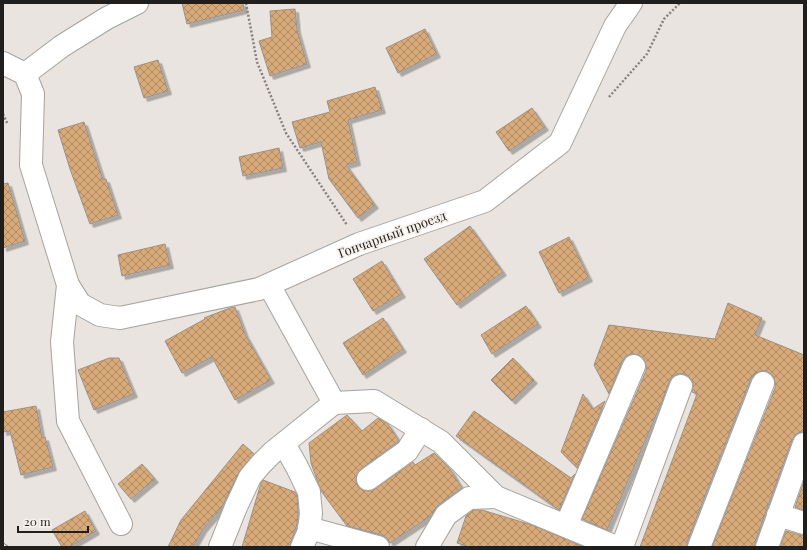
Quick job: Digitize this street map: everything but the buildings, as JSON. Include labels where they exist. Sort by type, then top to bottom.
[{"type":"street","points":[[25,74],[62,46],[107,18],[137,3]]},
{"type":"street","name":"Гончарный проезд","points":[[68,285],[80,304],[100,315],[120,318],[259,289],[359,244],[485,201],[560,143],[616,26],[631,3]]},
{"type":"street","points":[[3,63],[25,74],[33,94],[31,165],[68,285],[62,342],[68,421],[121,524]]},
{"type":"street","points":[[269,285],[334,403]]},
{"type":"street","points":[[566,526],[634,366]]},
{"type":"street","points":[[699,547],[763,383]]},
{"type":"street","points":[[622,547],[681,386]]},
{"type":"street","points":[[220,547],[250,476],[261,464],[334,403],[374,401],[441,442],[496,497],[616,547]]},
{"type":"street","points":[[368,479],[407,451],[421,429]]},
{"type":"street","points":[[284,444],[309,492],[310,513],[305,538],[378,547]]},
{"type":"street","points":[[767,547],[804,444]]},
{"type":"street","points":[[427,547],[446,515],[469,498],[496,497]]},
{"type":"street","points":[[778,515],[804,523]]},
{"type":"path","points":[[246,3],[257,62],[286,133],[359,244]]},
{"type":"path","points":[[606,101],[647,54],[664,19],[680,3]]}]
